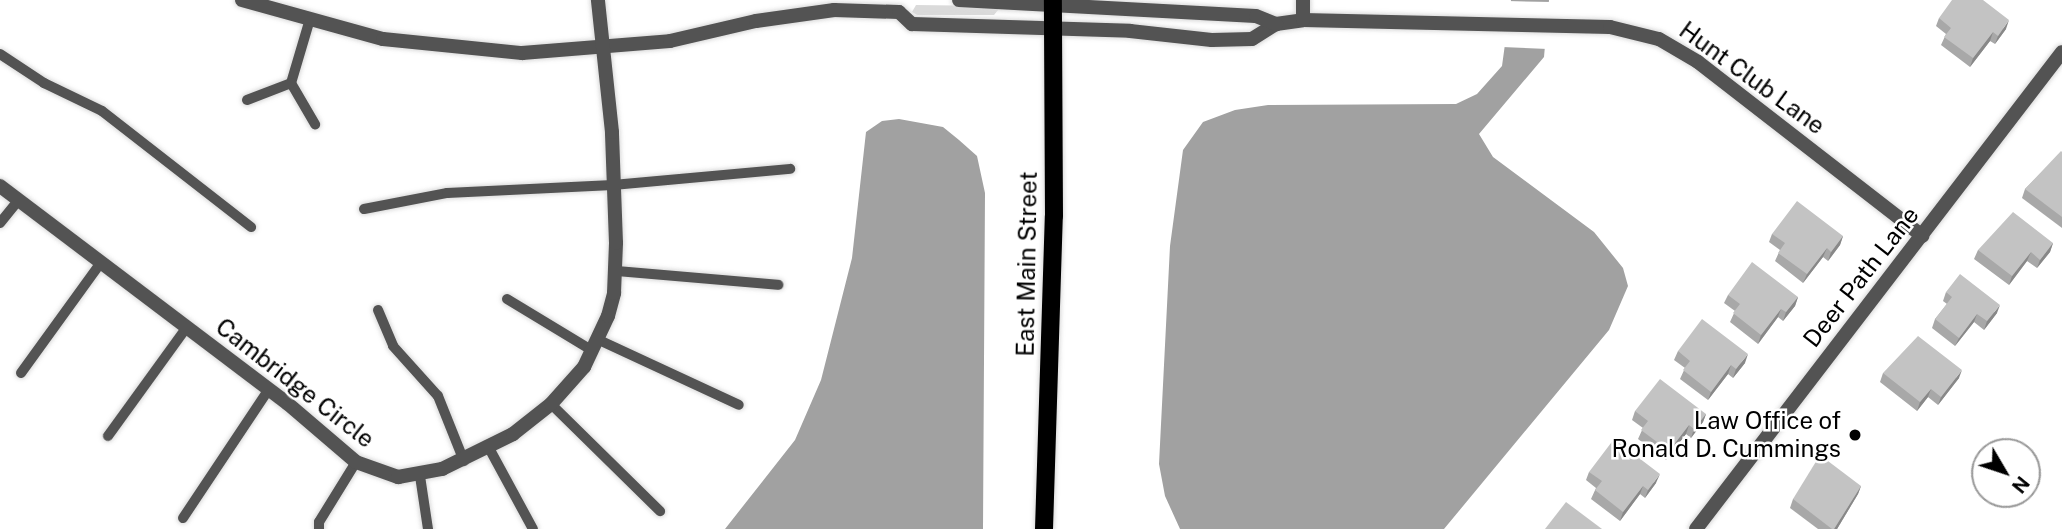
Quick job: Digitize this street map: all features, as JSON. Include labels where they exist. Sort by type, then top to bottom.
[{"type":"main road","name":"East Main Street","points":[[1044,529],[1052,270],[1053,2]]},
{"type":"street","name":"Cambridge Circle","points":[[0,186],[269,389],[356,462],[384,474],[420,476],[464,461],[489,448],[551,404],[596,346],[616,271],[604,48],[598,0]]},
{"type":"street","name":"Hunt Club Lane","points":[[959,0],[1053,2],[1256,16],[1276,24]]},
{"type":"street","points":[[1303,0],[1303,20]]},
{"type":"street","name":"Hunt Club Lane","points":[[249,1],[383,38],[471,51],[604,48],[670,41],[796,15],[902,6],[912,24],[1252,39],[1276,24],[1303,20],[1570,24],[1631,30],[1680,50],[1922,236]]},
{"type":"street","name":"Deer Path Lane","points":[[1696,529],[2062,52]]},
{"type":"lane","points":[[310,19],[291,83],[315,124]]},
{"type":"lane","points":[[0,54],[44,83],[102,111],[251,227]]},
{"type":"lane","points":[[247,100],[291,83]]},
{"type":"lane","points":[[364,209],[447,193],[613,185],[790,169]]},
{"type":"lane","points":[[0,223],[18,201]]},
{"type":"lane","points":[[21,373],[100,264]]},
{"type":"lane","points":[[616,271],[778,285]]},
{"type":"lane","points":[[507,299],[596,346],[739,405]]},
{"type":"lane","points":[[378,310],[393,346],[438,396],[464,461]]},
{"type":"lane","points":[[108,436],[187,327]]},
{"type":"lane","points":[[183,518],[269,389]]},
{"type":"lane","points":[[551,404],[660,511]]},
{"type":"lane","points":[[489,448],[533,529]]},
{"type":"lane","points":[[319,529],[319,522],[356,462]]},
{"type":"lane","points":[[420,476],[428,529]]},
{"type":"shaded area","points":[[1511,0],[1549,0],[1544,57],[1479,134],[1493,157],[1594,232],[1623,268],[1628,286],[1609,330],[1444,529],[1180,529],[1165,496],[1159,464],[1170,246],[1183,150],[1203,122],[1235,110],[1268,105],[1456,104],[1477,94],[1502,66]]},
{"type":"shaded area","points":[[916,5],[995,6],[998,10],[994,15],[917,15],[912,12]]},
{"type":"shaded area","points":[[899,119],[943,127],[959,140],[977,156],[985,193],[983,529],[725,529],[795,440],[821,380],[852,258],[866,132],[882,121]]},
{"type":"pier","points":[[1507,1],[1552,2],[1548,49],[1502,47]]},
{"type":"building","points":[[1952,0],[1983,0],[2009,20],[1998,36],[1993,32],[1973,58],[1944,37],[1951,28],[1939,18]]},
{"type":"building","points":[[2062,152],[2062,217],[2025,189]]},
{"type":"building","points":[[1797,201],[1843,236],[1831,252],[1827,248],[1807,274],[1778,253],[1785,243],[1772,234]]},
{"type":"building","points":[[2013,212],[2053,243],[2040,260],[2031,252],[2012,276],[1978,250]]},
{"type":"building","points":[[1752,262],[1798,297],[1786,312],[1781,309],[1761,335],[1733,313],[1740,304],[1728,295]]},
{"type":"building","points":[[1960,274],[2000,305],[1987,321],[1977,314],[1959,338],[1935,319],[1952,297],[1946,292]]},
{"type":"building","points":[[1702,319],[1748,354],[1736,369],[1731,365],[1711,392],[1683,370],[1690,361],[1678,351]]},
{"type":"building","points":[[1918,336],[1962,370],[1941,397],[1931,389],[1920,402],[1883,373]]},
{"type":"building","points":[[1660,379],[1706,414],[1694,429],[1689,425],[1669,451],[1641,430],[1648,421],[1635,411]]},
{"type":"building","points":[[1614,439],[1660,474],[1648,490],[1643,486],[1623,512],[1595,490],[1602,481],[1589,472]]},
{"type":"building","points":[[1820,455],[1861,486],[1834,529],[1793,499]]},
{"type":"building","points":[[1566,502],[1602,529],[1545,529]]},
{"type":"place","name":"Law Office of Ronald D. Cummings","points":[[1855,435]]}]
